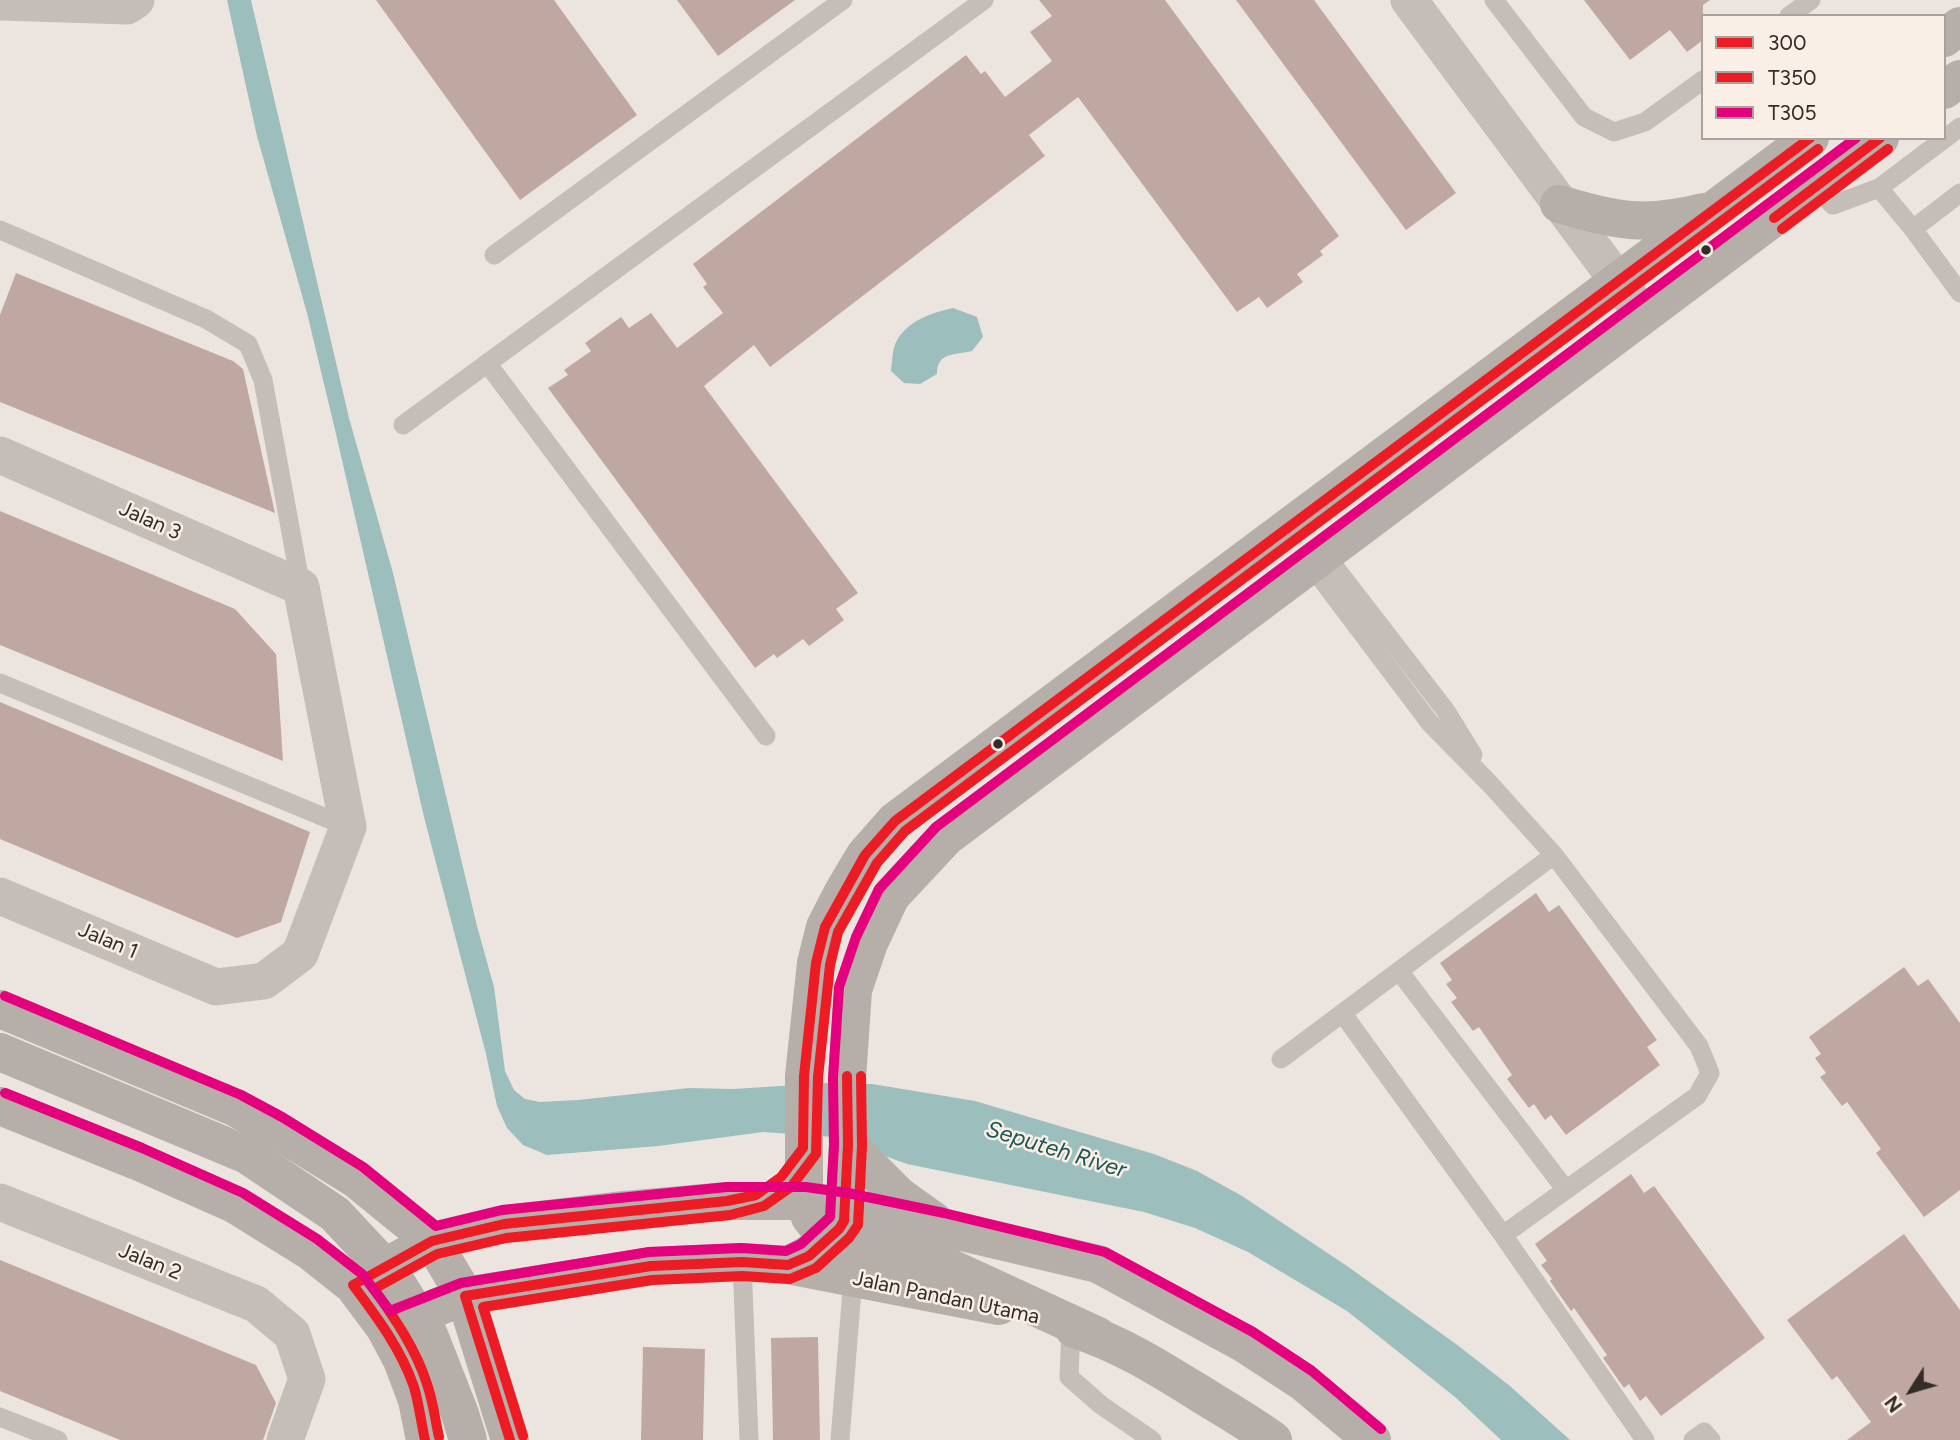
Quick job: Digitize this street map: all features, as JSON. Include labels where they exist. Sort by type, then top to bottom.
[{"type":"main road","points":[[1085,1332],[944,1265],[828,1240],[810,1217],[804,1201],[804,1076],[816,963],[825,927],[865,855],[895,821],[1807,140]]},
{"type":"main road","points":[[788,1265],[809,1256],[828,1240],[844,1221],[848,1146],[847,1079],[853,990],[869,943],[891,896],[946,836],[1877,140]]},
{"type":"main road","points":[[1559,204],[1621,220],[1648,222],[1675,219],[1715,209]]},
{"type":"main road","points":[[0,1009],[234,1107],[356,1178],[432,1241],[465,1296],[507,1429]]},
{"type":"main road","points":[[0,1052],[247,1155],[335,1214],[391,1274],[429,1335],[468,1440]]},
{"type":"main road","points":[[0,1106],[137,1161],[236,1205],[310,1251],[354,1285],[386,1328],[402,1360],[417,1400],[424,1439]]},
{"type":"main road","points":[[236,1205],[261,1205],[276,1200],[290,1187],[293,1167],[290,1144],[275,1129]]},
{"type":"main road","points":[[726,1201],[756,1195],[767,1189],[788,1171],[803,1145]]},
{"type":"main road","points":[[848,1146],[898,1196],[941,1227]]},
{"type":"main road","points":[[354,1285],[432,1241],[504,1224],[726,1201],[804,1201],[845,1206],[1098,1265],[1245,1343],[1303,1382],[1372,1440]]},
{"type":"main road","name":"Jalan Pandan Utama","points":[[386,1328],[465,1296],[651,1266],[742,1262],[788,1265],[1007,1308],[1085,1332],[1159,1368],[1273,1440]]},
{"type":"main road","points":[[424,1439],[436,1418],[447,1407],[463,1401],[479,1402],[507,1429]]},
{"type":"street","points":[[0,2],[127,6],[136,0]]},
{"type":"street","points":[[1409,0],[1643,315]]},
{"type":"street","name":"Jalan 3","points":[[0,455],[301,587]]},
{"type":"street","points":[[301,587],[348,827]]},
{"type":"street","name":"Jalan 1","points":[[0,896],[216,987],[264,981],[300,954],[348,827]]},
{"type":"street","name":"Jalan 2","points":[[0,1202],[256,1304],[292,1334],[307,1378],[285,1440]]},
{"type":"lane","points":[[494,255],[843,0]]},
{"type":"lane","points":[[403,425],[984,0]]},
{"type":"lane","points":[[1494,0],[1584,117],[1614,132],[1645,122],[1701,80]]},
{"type":"lane","points":[[1792,14],[1811,0]]},
{"type":"lane","points":[[1946,138],[1960,127]]},
{"type":"lane","points":[[1814,187],[1833,205],[1879,188],[1943,140]]},
{"type":"lane","points":[[1879,188],[1960,293]]},
{"type":"lane","points":[[1913,229],[1960,193]]},
{"type":"lane","points":[[0,230],[206,318],[248,344],[262,380],[301,587]]},
{"type":"lane","points":[[487,363],[766,736]]},
{"type":"lane","points":[[1317,559],[1447,712],[1490,784],[1554,855],[1699,1046],[1710,1073],[1697,1096],[1503,1235]]},
{"type":"lane","points":[[0,683],[348,827]]},
{"type":"lane","points":[[1281,1059],[1554,855]]},
{"type":"lane","points":[[1399,971],[1566,1190]]},
{"type":"lane","points":[[1343,1014],[1503,1235],[1645,1440]]},
{"type":"lane","points":[[742,1262],[749,1440]]},
{"type":"lane","points":[[840,1440],[853,1278]]},
{"type":"lane","points":[[1085,1332],[1069,1377],[1101,1405],[1152,1440]]},
{"type":"lane","points":[[0,1417],[58,1440]]},
{"type":"lane","points":[[1693,1440],[1704,1432],[1711,1440]]},
{"type":"water","name":"Seputeh River","points":[[227,0],[251,0],[349,418],[393,573],[494,987],[505,1071],[514,1090],[525,1099],[540,1102],[689,1088],[872,1084],[975,1101],[1154,1154],[1197,1171],[1242,1196],[1347,1266],[1510,1386],[1570,1440],[1501,1440],[1455,1397],[1347,1311],[1248,1252],[1195,1228],[1144,1212],[907,1164],[833,1137],[763,1132],[658,1146],[547,1155],[523,1145],[507,1128],[497,1106],[424,817],[307,313],[257,136]]},
{"type":"water","points":[[953,308],[977,317],[983,337],[972,351],[944,358],[937,374],[920,384],[904,383],[891,371],[893,351],[898,339],[918,321]]},
{"type":"building","points":[[376,0],[554,0],[637,115],[520,200]]},
{"type":"building","points":[[677,0],[795,0],[718,56]]},
{"type":"building","points":[[1039,0],[1165,0],[1339,236],[1320,251],[1323,255],[1297,274],[1303,282],[1267,308],[1259,297],[1237,312],[1078,97],[1029,135],[1045,156],[770,367],[754,345],[704,386],[858,593],[836,609],[844,620],[809,646],[803,639],[777,658],[774,654],[755,668],[548,388],[568,375],[564,370],[591,351],[585,343],[621,317],[629,328],[651,313],[677,348],[723,313],[703,287],[707,284],[693,264],[966,55],[981,74],[985,71],[1005,97],[1052,61],[1030,32],[1052,16]]},
{"type":"building","points":[[1236,0],[1314,0],[1456,193],[1406,230]]},
{"type":"building","points":[[1584,0],[1710,0],[1703,5],[1701,14],[1701,42],[1687,52],[1670,30],[1630,60]]},
{"type":"building","points":[[16,273],[233,361],[243,369],[275,513],[0,402],[0,315]]},
{"type":"building","points":[[0,511],[235,609],[276,654],[283,761],[0,645]]},
{"type":"building","points":[[0,702],[310,832],[281,922],[237,938],[0,839]]},
{"type":"building","points":[[1536,893],[1549,912],[1559,905],[1657,1040],[1647,1047],[1660,1065],[1566,1135],[1551,1115],[1545,1120],[1534,1104],[1529,1108],[1507,1079],[1512,1075],[1479,1027],[1473,1031],[1451,1002],[1457,998],[1446,984],[1452,980],[1440,963]]},
{"type":"building","points":[[1904,967],[1918,986],[1928,979],[1960,1023],[1960,1190],[1924,1217],[1876,1153],[1881,1149],[1847,1102],[1842,1106],[1820,1077],[1826,1073],[1815,1058],[1821,1054],[1809,1037]]},
{"type":"building","points":[[1631,1174],[1644,1193],[1654,1186],[1765,1338],[1661,1416],[1646,1396],[1640,1401],[1629,1384],[1624,1388],[1603,1358],[1607,1355],[1574,1308],[1571,1311],[1550,1281],[1552,1279],[1541,1265],[1547,1261],[1535,1244]]},
{"type":"building","points":[[1904,1234],[1960,1310],[1960,1440],[1847,1440],[1871,1422],[1837,1376],[1832,1380],[1787,1320]]},
{"type":"building","points":[[0,1260],[256,1365],[276,1403],[263,1440],[120,1440],[0,1391]]},
{"type":"building","points":[[818,1337],[820,1440],[773,1440],[771,1338]]},
{"type":"building","points":[[643,1347],[705,1349],[703,1440],[641,1440]]},
{"type":"transit line","name":"300","points":[[425,1440],[416,1393],[409,1373],[388,1334],[353,1285],[432,1241],[504,1224],[727,1201],[756,1195],[781,1177],[803,1148],[804,1076],[816,963],[825,927],[865,855],[895,821],[1807,140]]},
{"type":"transit line","name":"T305","points":[[5,1093],[142,1148],[243,1193],[317,1239],[362,1274],[390,1311],[461,1283],[649,1252],[741,1248],[786,1251],[801,1244],[830,1217],[834,1145],[833,1078],[839,987],[856,937],[879,889],[936,827],[1853,140]]},
{"type":"transit line","name":"300","points":[[1774,218],[1877,140]]},
{"type":"transit line","name":"T350","points":[[439,1437],[429,1390],[417,1359],[374,1289],[437,1254],[506,1238],[730,1215],[764,1206],[791,1187],[816,1154],[818,1077],[830,965],[838,932],[877,863],[905,831],[1818,149]]},
{"type":"transit line","name":"T350","points":[[1782,229],[1888,149]]},
{"type":"transit line","name":"T305","points":[[5,996],[241,1095],[363,1167],[436,1226],[502,1210],[727,1187],[806,1187],[944,1213],[1105,1252],[1253,1332],[1312,1371],[1381,1429]]},
{"type":"transit line","name":"300","points":[[510,1440],[465,1296],[651,1266],[742,1262],[788,1265],[809,1256],[839,1229],[844,1221],[848,1145],[847,1076]]},
{"type":"transit line","name":"T350","points":[[523,1436],[483,1307],[652,1280],[742,1276],[790,1279],[816,1268],[849,1238],[858,1225],[862,1146],[861,1076]]}]
